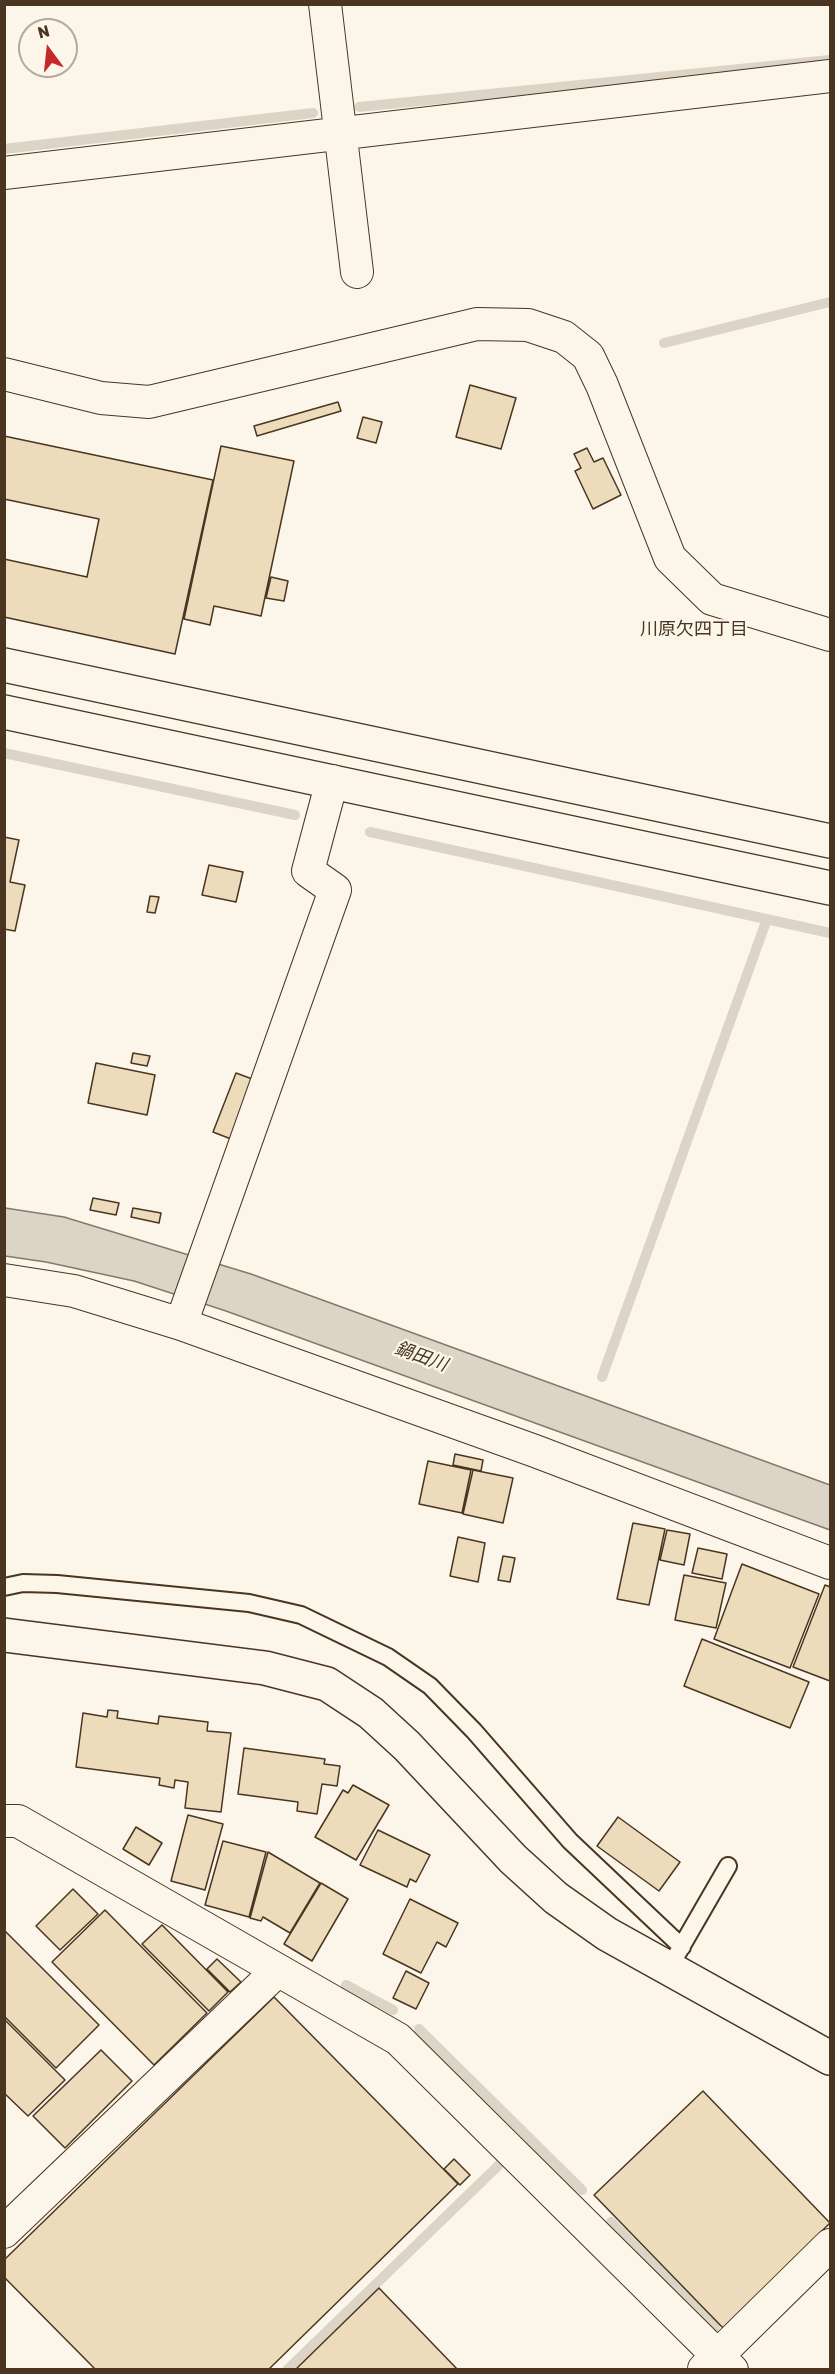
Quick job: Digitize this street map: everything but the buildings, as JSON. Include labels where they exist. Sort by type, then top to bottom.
[{"type":"street","points":[[325,4],[357,272]]},
{"type":"street","points":[[4,173],[831,76]]},
{"type":"street","points":[[4,374],[101,398],[149,402],[477,324],[528,325],[564,337],[588,356],[602,385],[670,558],[712,599],[831,635]]},
{"type":"street","points":[[4,665],[831,841]]},
{"type":"street","points":[[4,712],[831,888]]},
{"type":"street","points":[[184,1316],[335,890],[308,871],[332,781]]},
{"type":"street","points":[[4,1280],[74,1291],[184,1316],[831,1563]]},
{"type":"street","points":[[4,1635],[265,1668],[327,1684],[371,1713],[407,1746],[513,1859],[556,1898],[607,1934],[676,1957],[831,2058]]},
{"type":"street","points":[[4,1821],[18,1821],[398,2039],[718,2365],[831,2245]]},
{"type":"street","points":[[4,2232],[277,1971]]},
{"type":"lane","points":[[4,1587],[23,1583],[57,1584],[249,1603],[301,1616],[388,1657],[430,1686],[474,1731],[676,1957],[728,1866]]},
{"type":"water","name":"鍋田川","points":[[5,1208],[64,1217],[251,1274],[830,1485],[830,1530],[226,1311],[134,1281],[46,1262],[5,1256]]},
{"type":"waterway","points":[[359,107],[830,60]]},
{"type":"waterway","points":[[4,149],[313,113]]},
{"type":"waterway","points":[[664,343],[830,302]]},
{"type":"waterway","points":[[4,753],[295,815]]},
{"type":"waterway","points":[[370,832],[830,933]]},
{"type":"waterway","points":[[602,1377],[767,919]]},
{"type":"waterway","points":[[346,1985],[393,2010]]},
{"type":"waterway","points":[[419,2029],[582,2190]]},
{"type":"waterway","points":[[287,2370],[500,2164]]},
{"type":"waterway","points":[[611,2222],[715,2327]]},
{"type":"district","name":"川原欠四丁目","points":[[694,630]]}]
